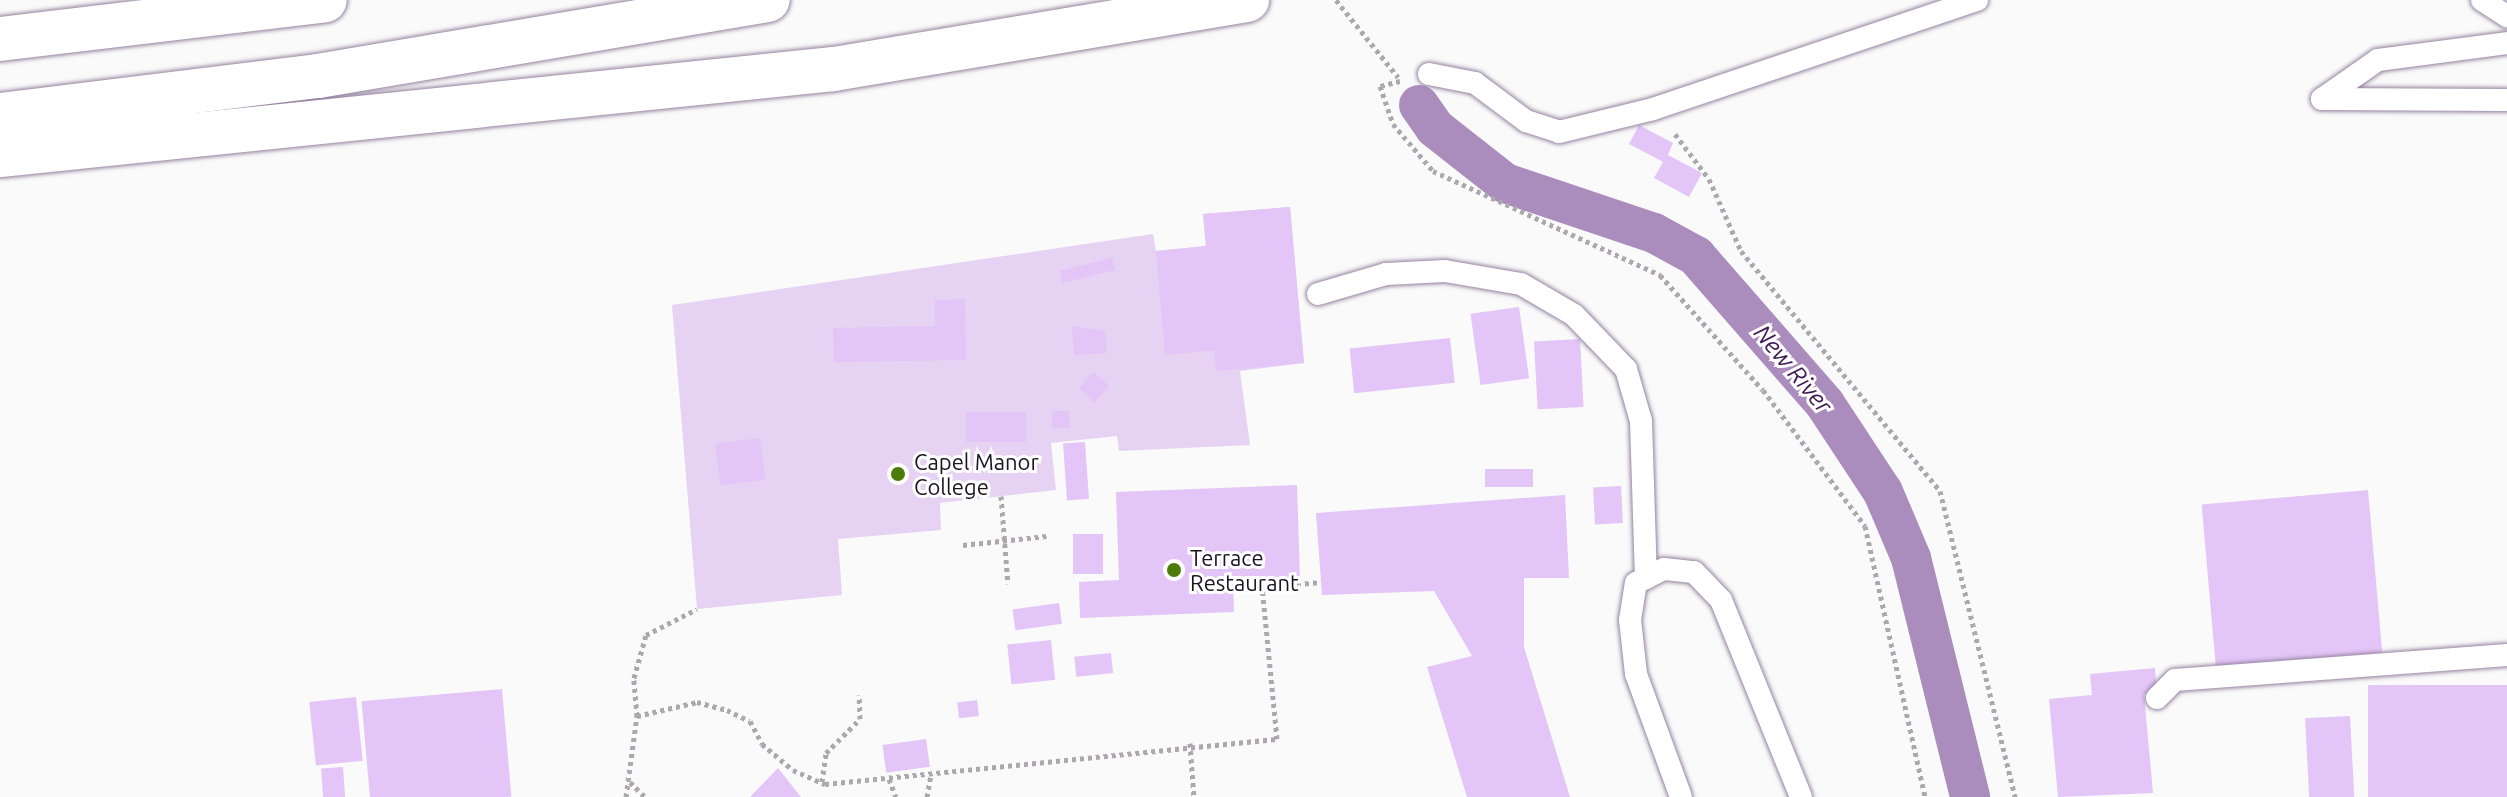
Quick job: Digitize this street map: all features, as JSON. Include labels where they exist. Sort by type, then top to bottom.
[{"type":"highway","points":[[0,39],[325,0]]},
{"type":"highway","points":[[0,115],[318,76],[768,0]]},
{"type":"highway","points":[[0,155],[834,69],[1247,0]]},
{"type":"lane","points":[[1429,74],[1475,83],[1526,121],[1559,132],[1653,109],[1977,0]]},
{"type":"lane","points":[[2482,0],[2507,16]]},
{"type":"lane","points":[[2507,43],[2378,60],[2322,99],[2507,100]]},
{"type":"lane","points":[[1318,294],[1386,274],[1445,271],[1521,284],[1574,315],[1626,369],[1641,421],[1646,578]]},
{"type":"lane","points":[[1681,797],[1636,674],[1630,620],[1636,583],[1664,569],[1694,572],[1721,600],[1801,797]]},
{"type":"lane","points":[[2157,698],[2175,680],[2507,655]]},
{"type":"path","points":[[1336,0],[1401,81],[1380,86],[1393,124],[1433,171],[1660,275],[1763,390],[1865,526],[1925,797]]},
{"type":"path","points":[[1653,109],[1709,179],[1741,251],[1940,491],[2015,797]]},
{"type":"path","points":[[1001,496],[1008,584]]},
{"type":"path","points":[[963,545],[1047,536]]},
{"type":"path","points":[[1233,590],[1321,582]]},
{"type":"path","points":[[637,716],[697,702],[727,710],[750,721],[762,744],[795,771],[822,782],[889,779],[1190,743],[1277,739],[1262,587]]},
{"type":"path","points":[[626,797],[637,716],[634,678],[646,635],[697,609]]},
{"type":"path","points":[[822,782],[826,753],[860,719],[859,695]]},
{"type":"path","points":[[1190,743],[1194,797]]},
{"type":"path","points":[[788,778],[795,771]]},
{"type":"path","points":[[927,797],[931,774]]},
{"type":"path","points":[[889,779],[896,797]]},
{"type":"path","points":[[629,781],[645,797]]},
{"type":"shaded area","points":[[1290,207],[1304,363],[1240,371],[1250,445],[1119,451],[1117,436],[1051,443],[1056,490],[940,503],[941,530],[838,539],[842,595],[697,609],[672,305],[1153,234],[1156,251],[1206,246],[1203,214]]},
{"type":"building","points":[[1639,125],[1673,143],[1668,155],[1702,173],[1689,197],[1654,178],[1663,162],[1629,144]]},
{"type":"building","points":[[1290,207],[1304,363],[1216,371],[1214,350],[1165,355],[1156,251],[1206,246],[1203,214]]},
{"type":"building","points":[[1112,258],[1115,270],[1063,283],[1060,271]]},
{"type":"building","points":[[965,299],[966,360],[834,362],[833,328],[935,326],[935,300]]},
{"type":"building","points":[[1519,307],[1529,378],[1480,385],[1470,314]]},
{"type":"building","points":[[1072,326],[1105,331],[1107,353],[1074,355]]},
{"type":"building","points":[[1450,338],[1455,383],[1354,393],[1350,349]]},
{"type":"building","points":[[1580,339],[1584,407],[1538,409],[1534,341]]},
{"type":"building","points":[[1094,372],[1109,386],[1094,402],[1079,388]]},
{"type":"building","points":[[1052,411],[1069,411],[1069,428],[1052,428]]},
{"type":"building","points":[[966,412],[1026,412],[1026,442],[966,442]]},
{"type":"building","points":[[760,438],[765,480],[720,485],[715,443]]},
{"type":"building","points":[[1085,442],[1089,499],[1067,500],[1063,444]]},
{"type":"building","points":[[1485,469],[1533,469],[1533,487],[1485,487]]},
{"type":"building","points":[[1297,485],[1300,579],[1233,582],[1234,612],[1080,618],[1079,582],[1119,580],[1116,492]]},
{"type":"building","points":[[1621,486],[1623,523],[1595,524],[1593,487]]},
{"type":"building","points":[[2368,490],[2382,652],[2216,667],[2202,505]]},
{"type":"building","points":[[1565,495],[1569,578],[1524,578],[1524,647],[1570,797],[1467,797],[1427,667],[1472,656],[1434,591],[1322,595],[1316,513]]},
{"type":"building","points":[[1073,534],[1103,534],[1103,574],[1073,574]]},
{"type":"building","points":[[1059,603],[1062,624],[1015,630],[1012,610]]},
{"type":"building","points":[[1051,640],[1055,680],[1011,684],[1007,645]]},
{"type":"building","points":[[1111,653],[1113,673],[1076,677],[1074,657]]},
{"type":"building","points":[[2155,668],[2157,693],[2144,694],[2153,793],[2058,797],[2049,699],[2092,695],[2090,674]]},
{"type":"building","points":[[2368,685],[2507,685],[2507,797],[2368,797]]},
{"type":"building","points":[[502,689],[511,797],[370,797],[362,701]]},
{"type":"building","points":[[356,697],[363,761],[316,766],[309,702]]},
{"type":"building","points":[[977,700],[979,716],[959,718],[957,702]]},
{"type":"building","points":[[2350,716],[2354,797],[2309,797],[2305,718]]},
{"type":"building","points":[[926,739],[930,767],[886,773],[882,745]]},
{"type":"building","points":[[343,767],[345,797],[323,797],[321,769]]},
{"type":"building","points":[[778,768],[801,797],[750,797]]},
{"type":"waterway","name":"New River","points":[[1419,105],[1435,128],[1505,183],[1654,233],[1696,256],[1825,404],[1883,492],[1911,558],[1970,797]]},
{"type":"place","name":"Capel Manor College","points":[[898,474]]},
{"type":"place","name":"Terrace Restaurant","points":[[1174,570]]}]
